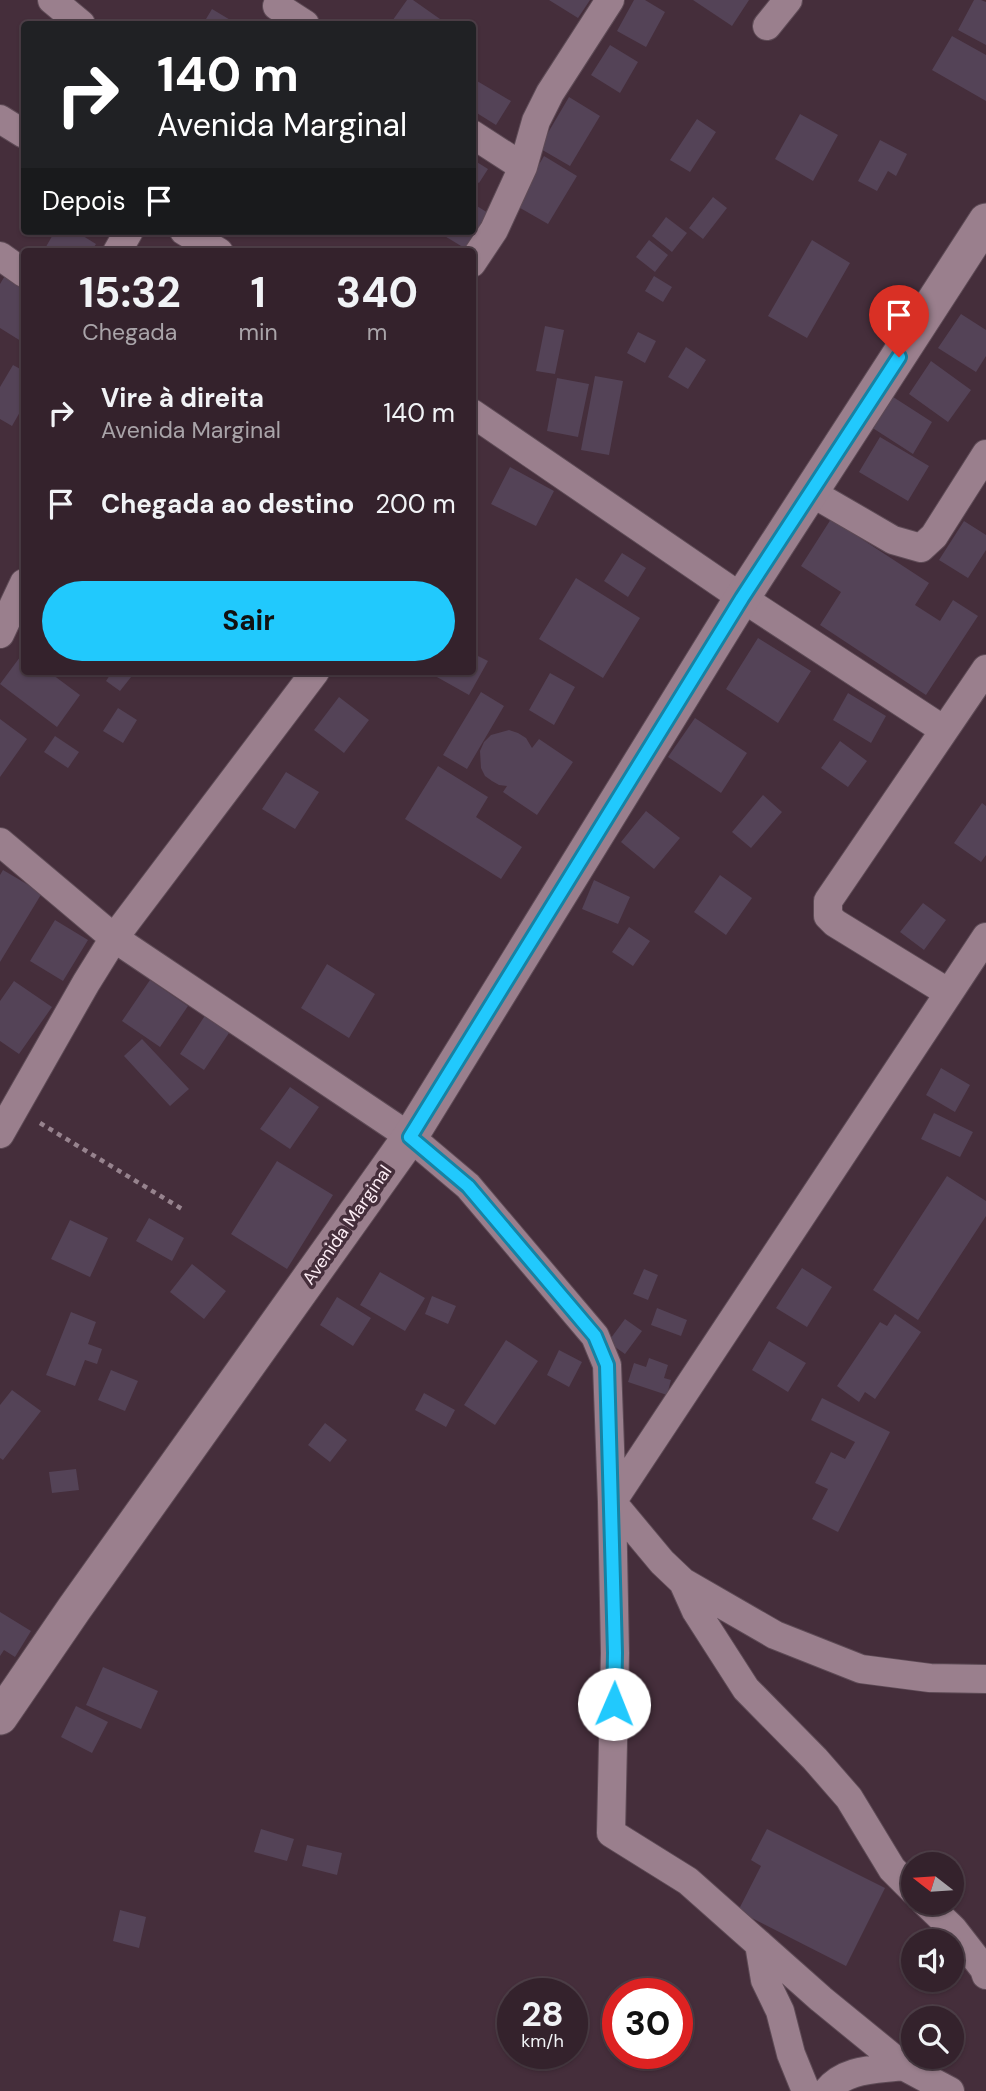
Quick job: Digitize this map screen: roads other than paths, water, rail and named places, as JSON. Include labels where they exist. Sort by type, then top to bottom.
[{"type":"street","points":[[52,0],[77,21]]},
{"type":"street","points":[[476,257],[494,230],[523,167],[536,121],[550,93],[610,0]]},
{"type":"street","points":[[767,26],[788,0]]},
{"type":"street","points":[[274,10],[298,21]]},
{"type":"street","points":[[0,119],[21,132]]},
{"type":"street","points":[[476,137],[523,167]]},
{"type":"street","name":"Avenida Marginal","points":[[0,1717],[410,1137],[742,598],[986,221]]},
{"type":"street","points":[[191,235],[212,248]]},
{"type":"street","points":[[0,256],[21,271]]},
{"type":"street","points":[[476,416],[742,598],[944,730]]},
{"type":"street","points":[[812,493],[893,540],[921,548],[934,536],[986,454]]},
{"type":"street","points":[[0,634],[21,589]]},
{"type":"street","points":[[949,993],[835,923],[828,916],[828,901],[986,668]]},
{"type":"street","points":[[0,1134],[114,938],[314,675]]},
{"type":"street","points":[[0,842],[114,938],[410,1137],[468,1186],[595,1336],[607,1365],[612,1502],[615,1653],[611,1833],[688,1881],[821,1999],[901,2064]]},
{"type":"street","points":[[612,1502],[986,937]]},
{"type":"street","points":[[612,1502],[662,1562],[683,1582],[775,1634],[861,1669],[930,1678],[986,1679]]},
{"type":"street","points":[[683,1582],[696,1611],[746,1689],[849,1798],[892,1870],[901,1879]]},
{"type":"street","points":[[938,1915],[953,1929],[986,1975]]},
{"type":"street","points":[[759,1944],[765,1980],[780,2011],[791,2054],[806,2091]]},
{"type":"street","points":[[827,2091],[833,2083],[861,2071],[901,2066]]},
{"type":"street","points":[[909,2069],[950,2091]]}]
